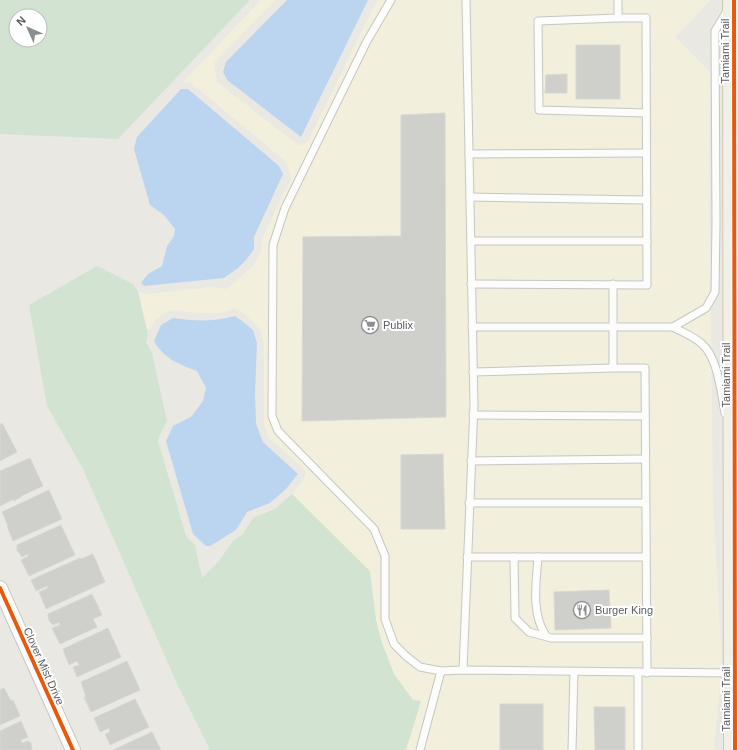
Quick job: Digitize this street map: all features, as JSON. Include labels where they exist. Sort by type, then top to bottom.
[{"type":"main road","name":"Tamiami Trail","points":[[733,0],[736,243],[735,749]]},
{"type":"street","name":"Clover Mist Drive","points":[[0,588],[72,750]]},
{"type":"lane","points":[[391,0],[367,41],[285,208],[273,245],[272,416],[278,431],[374,529],[385,556],[385,619],[394,644],[420,667],[441,671],[463,670],[735,674]]},
{"type":"lane","points":[[463,670],[469,503],[474,415],[466,0]]},
{"type":"lane","points":[[618,0],[618,18]]},
{"type":"lane","points":[[673,327],[706,308],[715,292],[715,31],[733,0]]},
{"type":"lane","points":[[471,284],[648,284],[646,18],[538,21],[539,110],[646,113]]},
{"type":"lane","points":[[469,154],[646,153]]},
{"type":"lane","points":[[470,197],[647,200]]},
{"type":"lane","points":[[471,240],[647,241]]},
{"type":"lane","points":[[613,284],[613,368]]},
{"type":"lane","points":[[472,327],[673,327],[701,343],[709,352],[717,374],[735,460]]},
{"type":"lane","points":[[473,372],[644,368],[647,672]]},
{"type":"lane","points":[[474,415],[645,416]]},
{"type":"lane","points":[[471,461],[645,459]]},
{"type":"lane","points":[[469,503],[646,503]]},
{"type":"lane","points":[[467,557],[646,557]]},
{"type":"lane","points":[[514,557],[515,618],[529,632],[551,638],[647,638]]},
{"type":"lane","points":[[538,557],[536,604],[540,627],[546,636]]},
{"type":"lane","points":[[420,750],[441,671]]},
{"type":"lane","points":[[572,750],[574,672]]},
{"type":"lane","points":[[638,672],[638,750]]},
{"type":"shaded area","points":[[261,0],[276,0],[214,63],[217,82],[297,144],[303,145],[308,141],[377,0],[711,0],[675,37],[711,73],[709,134],[713,501],[722,666],[714,750],[406,750],[421,701],[413,700],[394,674],[382,643],[376,621],[369,571],[292,494],[305,477],[306,472],[269,438],[264,424],[264,344],[260,329],[245,314],[235,309],[218,313],[168,311],[156,319],[151,329],[147,329],[138,291],[146,294],[213,287],[227,289],[254,265],[261,252],[262,239],[291,178],[290,172],[284,160],[190,82],[183,82]]},
{"type":"green space","points":[[0,0],[250,0],[118,139],[0,134]]},
{"type":"green space","points":[[97,266],[133,284],[138,291],[148,335],[146,342],[152,353],[167,421],[158,441],[186,536],[195,545],[202,578],[219,561],[233,541],[243,534],[253,518],[275,509],[292,494],[370,571],[376,620],[382,643],[394,674],[413,700],[421,701],[406,750],[210,750],[178,686],[83,469],[47,406],[29,305]]},
{"type":"water","points":[[287,0],[368,0],[301,137],[227,80],[223,72],[226,62]]},
{"type":"water","points":[[181,89],[188,89],[279,166],[283,174],[254,237],[254,249],[238,268],[224,278],[144,286],[141,283],[148,274],[162,266],[167,246],[174,236],[175,229],[164,215],[150,205],[134,149],[137,137]]},
{"type":"water","points":[[235,316],[253,330],[257,343],[255,394],[256,424],[263,442],[298,474],[286,489],[270,503],[247,512],[236,530],[210,546],[206,546],[193,534],[166,441],[173,426],[191,417],[203,401],[206,388],[197,371],[167,357],[154,341],[161,325],[173,318],[204,320]]},
{"type":"building","points":[[576,45],[620,45],[620,99],[576,99]]},
{"type":"building","points":[[567,74],[567,93],[545,93],[546,75]]},
{"type":"building","points":[[445,113],[446,417],[302,421],[303,237],[401,236],[401,115]]},
{"type":"building","points":[[2,423],[17,452],[0,461],[0,425]]},
{"type":"building","points":[[443,454],[445,529],[401,529],[401,455]]},
{"type":"building","points":[[30,458],[43,486],[21,496],[14,501],[14,499],[0,506],[0,471]]},
{"type":"building","points":[[49,490],[62,519],[13,541],[2,512]]},
{"type":"building","points":[[61,525],[75,555],[29,576],[21,560],[28,556],[28,554],[22,557],[17,550],[17,545]]},
{"type":"building","points":[[93,554],[105,582],[46,609],[39,592],[48,588],[47,586],[36,591],[31,580],[80,558],[81,559]]},
{"type":"building","name":"Burger King","points":[[609,590],[611,628],[555,630],[554,592]]},
{"type":"building","points":[[92,594],[102,615],[93,619],[97,627],[60,644],[52,628],[60,625],[59,622],[53,625],[49,621],[48,614]]},
{"type":"building","points":[[108,628],[121,657],[77,677],[73,667],[79,665],[77,661],[69,665],[63,649]]},
{"type":"building","points":[[127,661],[140,690],[91,712],[84,697],[86,697],[81,682]]},
{"type":"building","points":[[4,688],[11,701],[13,700],[20,716],[0,725],[0,690]]},
{"type":"building","points":[[135,699],[149,727],[110,745],[105,734],[110,732],[109,728],[100,732],[94,718]]},
{"type":"building","points":[[500,704],[543,704],[543,750],[500,750]]},
{"type":"building","points":[[594,707],[625,707],[625,750],[595,750]]},
{"type":"building","points":[[21,721],[28,737],[21,740],[22,743],[28,741],[31,743],[32,750],[0,750],[0,731]]},
{"type":"building","points":[[152,732],[161,750],[113,750]]},
{"type":"cycle path","points":[[734,0],[735,750]]},
{"type":"cycle path","points":[[0,588],[73,750]]},
{"type":"place","name":"Publix","points":[[370,325]]},
{"type":"place","name":"Burger King","points":[[582,610]]}]
